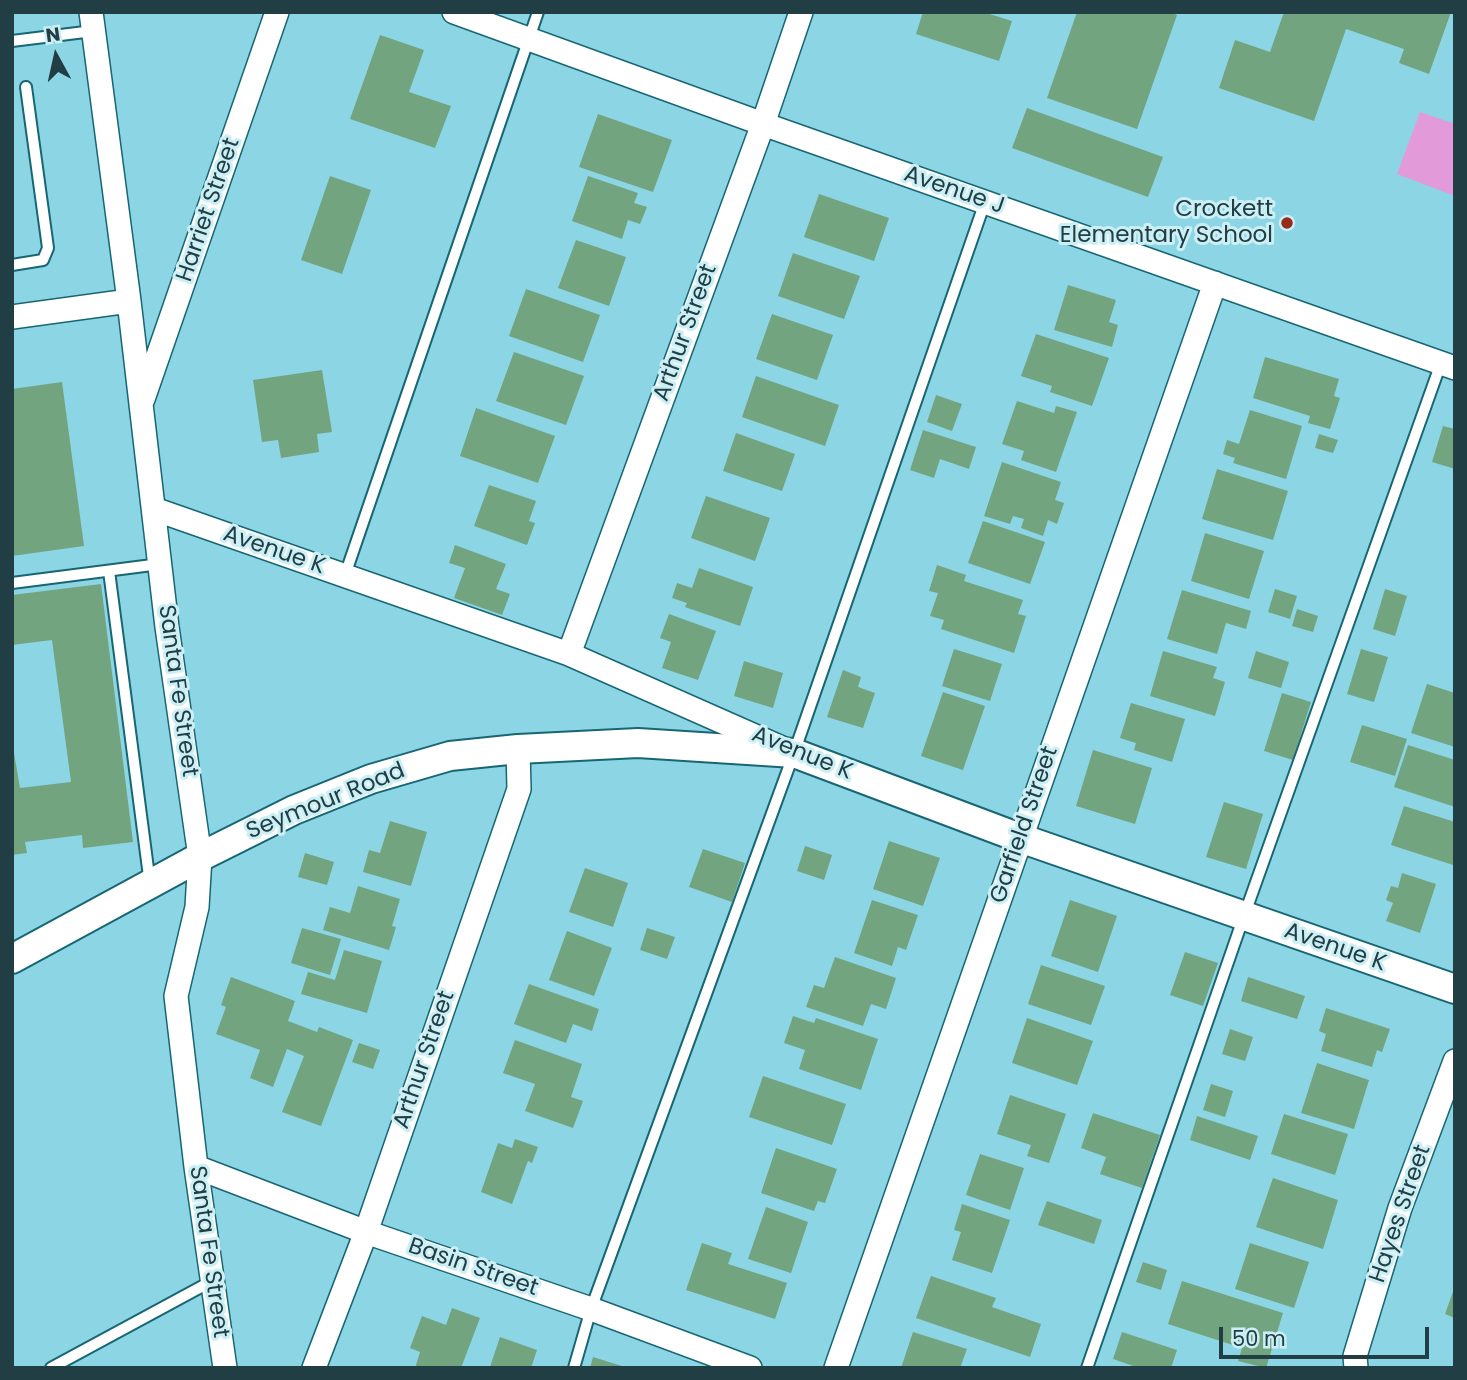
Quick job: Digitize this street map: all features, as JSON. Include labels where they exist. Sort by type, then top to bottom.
[{"type":"street","name":"Harriet Street","points":[[140,407],[277,12]]},
{"type":"street","name":"Avenue J","points":[[454,12],[763,124],[1448,365]]},
{"type":"street","name":"Arthur Street","points":[[569,654],[763,124],[801,12]]},
{"type":"street","name":"Santa Fe Street","points":[[92,21],[160,564],[200,857],[197,907],[176,996],[196,1167],[225,1368]]},
{"type":"street","name":"Garfield Street","points":[[836,1368],[1215,283]]},
{"type":"street","points":[[12,317],[129,301]]},
{"type":"street","name":"Avenue K","points":[[154,509],[569,654],[794,753],[1020,838],[1455,989]]},
{"type":"street","name":"Seymour Road","points":[[12,958],[294,810],[371,779],[450,757],[518,749],[638,743],[794,753]]},
{"type":"street","name":"Arthur Street","points":[[314,1368],[366,1232],[519,789],[518,749]]},
{"type":"street","name":"Hayes Street","points":[[1356,1368],[1355,1356],[1400,1208],[1455,1061]]},
{"type":"street","name":"Basin Street","points":[[196,1167],[366,1232],[592,1309],[750,1368]]},
{"type":"lane","points":[[345,575],[538,12]]},
{"type":"lane","points":[[12,41],[92,21]]},
{"type":"lane","points":[[12,265],[43,260],[48,248],[26,87]]},
{"type":"lane","points":[[573,1368],[794,753],[985,202]]},
{"type":"lane","points":[[1087,1368],[1244,916],[1448,365]]},
{"type":"lane","points":[[12,583],[160,564]]},
{"type":"lane","points":[[109,570],[150,884]]},
{"type":"lane","points":[[51,1368],[212,1281]]},
{"type":"shaded area","points":[[1420,112],[1455,124],[1455,196],[1397,174]]},
{"type":"building","points":[[923,12],[983,12],[1012,21],[999,61],[916,34]]},
{"type":"building","points":[[1077,12],[1170,12],[1177,15],[1137,129],[1047,98]]},
{"type":"building","points":[[1284,12],[1451,12],[1429,74],[1399,63],[1404,49],[1346,29],[1314,121],[1219,88],[1235,40],[1270,52]]},
{"type":"building","points":[[380,35],[424,50],[409,92],[451,106],[435,148],[350,119]]},
{"type":"building","points":[[1027,108],[1163,157],[1148,197],[1012,148]]},
{"type":"building","points":[[598,114],[672,140],[653,192],[579,167]]},
{"type":"building","points":[[330,176],[371,190],[342,274],[301,260]]},
{"type":"building","points":[[588,176],[638,193],[634,203],[647,207],[640,224],[628,220],[622,239],[572,221]]},
{"type":"building","points":[[819,194],[889,218],[874,261],[804,237]]},
{"type":"building","points":[[576,240],[626,257],[609,306],[558,288]]},
{"type":"building","points":[[793,253],[860,276],[844,319],[778,296]]},
{"type":"building","points":[[1068,285],[1116,300],[1109,322],[1118,325],[1112,347],[1054,330]]},
{"type":"building","points":[[526,289],[600,315],[583,362],[509,336]]},
{"type":"building","points":[[772,314],[833,335],[817,380],[756,359]]},
{"type":"building","points":[[1036,334],[1109,358],[1092,406],[1050,392],[1052,386],[1021,376]]},
{"type":"building","points":[[514,352],[584,376],[566,425],[496,401]]},
{"type":"building","points":[[1265,357],[1339,379],[1334,396],[1340,398],[1330,429],[1308,423],[1310,416],[1253,398]]},
{"type":"building","points":[[322,370],[332,432],[317,434],[319,452],[281,458],[278,440],[262,442],[253,380]]},
{"type":"building","points":[[756,376],[839,405],[825,446],[742,417]]},
{"type":"building","points":[[62,382],[84,546],[12,556],[12,389]]},
{"type":"building","points":[[936,395],[962,404],[952,431],[927,422]]},
{"type":"building","points":[[1017,401],[1054,413],[1056,406],[1077,412],[1056,472],[1021,460],[1024,451],[1002,444]]},
{"type":"building","points":[[476,408],[555,436],[538,483],[460,456]]},
{"type":"building","points":[[1250,410],[1302,426],[1286,479],[1233,463],[1235,458],[1223,454],[1227,440],[1239,444]]},
{"type":"building","points":[[1443,426],[1455,429],[1455,469],[1432,462]]},
{"type":"building","points":[[923,430],[976,447],[969,469],[940,459],[934,478],[910,470]]},
{"type":"building","points":[[736,433],[795,454],[782,491],[723,471]]},
{"type":"building","points":[[1319,434],[1338,440],[1333,453],[1315,448]]},
{"type":"building","points":[[1002,462],[1061,482],[1055,500],[1064,503],[1057,524],[1048,520],[1043,536],[1021,528],[1024,519],[1013,516],[1010,524],[984,516]]},
{"type":"building","points":[[1217,469],[1288,491],[1273,540],[1202,519]]},
{"type":"building","points":[[489,485],[536,501],[529,521],[535,523],[527,545],[474,526]]},
{"type":"building","points":[[706,496],[770,518],[755,561],[691,538]]},
{"type":"building","points":[[983,521],[1045,542],[1030,584],[968,563]]},
{"type":"building","points":[[1205,533],[1264,551],[1249,599],[1191,581]]},
{"type":"building","points":[[455,545],[506,564],[496,589],[510,594],[502,615],[454,598],[465,568],[449,563]]},
{"type":"building","points":[[937,565],[966,575],[964,581],[1023,600],[1018,614],[1026,616],[1014,653],[941,629],[944,620],[930,616],[938,593],[929,591]]},
{"type":"building","points":[[699,568],[753,587],[740,626],[685,607],[687,603],[672,598],[677,583],[692,588]]},
{"type":"building","points":[[101,584],[133,842],[83,848],[82,835],[25,842],[27,853],[12,855],[12,741],[20,788],[71,782],[52,640],[12,645],[12,595]]},
{"type":"building","points":[[1275,589],[1297,596],[1290,619],[1268,612]]},
{"type":"building","points":[[1385,589],[1407,596],[1395,636],[1373,629]]},
{"type":"building","points":[[1182,590],[1251,611],[1246,629],[1226,623],[1217,654],[1167,639]]},
{"type":"building","points":[[1297,609],[1318,616],[1313,632],[1292,626]]},
{"type":"building","points":[[669,614],[716,631],[698,680],[662,668],[671,642],[660,638]]},
{"type":"building","points":[[954,649],[1002,664],[990,701],[942,686]]},
{"type":"building","points":[[1361,649],[1388,657],[1374,702],[1347,694]]},
{"type":"building","points":[[1163,651],[1217,667],[1213,678],[1225,682],[1215,716],[1150,696]]},
{"type":"building","points":[[1256,651],[1289,662],[1281,688],[1248,678]]},
{"type":"building","points":[[744,661],[783,673],[773,708],[734,696]]},
{"type":"building","points":[[843,670],[861,677],[858,687],[875,693],[863,728],[827,717]]},
{"type":"building","points":[[1427,684],[1455,693],[1455,747],[1411,733]]},
{"type":"building","points":[[943,692],[985,706],[963,770],[921,756]]},
{"type":"building","points":[[1282,693],[1311,702],[1293,760],[1264,751]]},
{"type":"building","points":[[1131,703],[1185,719],[1172,762],[1134,750],[1136,743],[1120,738]]},
{"type":"building","points":[[1362,725],[1407,739],[1395,776],[1350,762]]},
{"type":"building","points":[[1408,745],[1455,760],[1455,807],[1394,787]]},
{"type":"building","points":[[1093,750],[1152,768],[1135,824],[1076,806]]},
{"type":"building","points":[[1224,802],[1263,814],[1246,869],[1206,857]]},
{"type":"building","points":[[1404,806],[1455,822],[1453,865],[1391,845]]},
{"type":"building","points":[[390,821],[427,832],[411,886],[363,872],[369,850],[380,853]]},
{"type":"building","points":[[889,841],[940,858],[923,906],[873,889]]},
{"type":"building","points":[[805,846],[832,855],[824,880],[797,871]]},
{"type":"building","points":[[703,849],[745,863],[732,902],[689,887]]},
{"type":"building","points":[[305,853],[334,862],[327,885],[298,877]]},
{"type":"building","points":[[585,868],[628,883],[613,927],[569,912]]},
{"type":"building","points":[[1402,873],[1436,884],[1420,933],[1386,921],[1393,903],[1386,900],[1391,886],[1398,888]]},
{"type":"building","points":[[358,886],[400,899],[392,926],[396,927],[389,950],[323,930],[330,907],[350,913]]},
{"type":"building","points":[[872,900],[918,915],[906,950],[898,947],[892,966],[854,953]]},
{"type":"building","points":[[1070,900],[1117,916],[1098,972],[1051,956]]},
{"type":"building","points":[[302,928],[341,939],[330,975],[291,963]]},
{"type":"building","points":[[647,928],[675,937],[667,959],[640,950]]},
{"type":"building","points":[[567,931],[612,948],[594,996],[549,980]]},
{"type":"building","points":[[344,950],[382,961],[367,1013],[301,994],[308,972],[335,980]]},
{"type":"building","points":[[1185,952],[1218,963],[1203,1006],[1170,995]]},
{"type":"building","points":[[835,957],[896,978],[886,1009],[871,1004],[863,1026],[806,1007],[814,985],[824,988]]},
{"type":"building","points":[[1041,965],[1105,986],[1091,1025],[1028,1004]]},
{"type":"building","points":[[231,977],[295,1001],[288,1021],[317,1032],[319,1027],[353,1040],[321,1126],[282,1112],[304,1056],[287,1049],[273,1087],[250,1078],[260,1050],[216,1034],[226,1007],[221,1005]]},
{"type":"building","points":[[1248,977],[1305,996],[1297,1019],[1241,1001]]},
{"type":"building","points":[[529,984],[599,1009],[592,1031],[573,1024],[566,1043],[514,1024]]},
{"type":"building","points":[[1326,1008],[1390,1029],[1382,1052],[1377,1050],[1372,1067],[1321,1051],[1326,1034],[1319,1031]]},
{"type":"building","points":[[793,1016],[814,1023],[816,1018],[878,1039],[861,1090],[799,1069],[805,1050],[784,1043]]},
{"type":"building","points":[[1027,1018],[1093,1041],[1077,1085],[1012,1063]]},
{"type":"building","points":[[1230,1029],[1253,1037],[1245,1061],[1222,1054]]},
{"type":"building","points":[[515,1040],[582,1064],[571,1097],[583,1101],[573,1128],[525,1111],[535,1084],[503,1073]]},
{"type":"building","points":[[359,1043],[380,1050],[373,1069],[352,1062]]},
{"type":"building","points":[[1317,1063],[1369,1080],[1354,1129],[1301,1113]]},
{"type":"building","points":[[763,1076],[846,1104],[832,1145],[749,1117]]},
{"type":"building","points":[[1211,1084],[1233,1091],[1225,1117],[1203,1110]]},
{"type":"building","points":[[1010,1095],[1066,1114],[1049,1163],[1027,1156],[1031,1145],[997,1134]]},
{"type":"building","points":[[1093,1113],[1160,1135],[1142,1188],[1100,1174],[1106,1157],[1081,1148]]},
{"type":"building","points":[[1284,1114],[1348,1134],[1335,1175],[1271,1154]]},
{"type":"building","points":[[1197,1116],[1258,1136],[1250,1160],[1190,1140]]},
{"type":"building","points":[[515,1139],[538,1147],[532,1163],[528,1161],[512,1204],[481,1192],[498,1143],[512,1148]]},
{"type":"building","points":[[776,1148],[837,1169],[825,1203],[818,1201],[814,1211],[761,1193]]},
{"type":"building","points":[[980,1154],[1024,1168],[1010,1210],[966,1195]]},
{"type":"building","points":[[1273,1178],[1338,1200],[1323,1249],[1256,1227]]},
{"type":"building","points":[[1047,1201],[1102,1220],[1094,1244],[1038,1225]]},
{"type":"building","points":[[962,1204],[1010,1220],[992,1273],[952,1260],[961,1232],[954,1230]]},
{"type":"building","points":[[766,1207],[808,1222],[791,1273],[748,1259]]},
{"type":"building","points":[[702,1243],[732,1253],[728,1264],[787,1283],[775,1319],[686,1290]]},
{"type":"building","points":[[1250,1243],[1309,1262],[1294,1308],[1235,1289]]},
{"type":"building","points":[[1143,1262],[1167,1270],[1161,1290],[1136,1282]]},
{"type":"building","points":[[931,1276],[996,1298],[992,1307],[1041,1324],[1030,1357],[916,1318]]},
{"type":"building","points":[[1182,1281],[1283,1313],[1266,1368],[1238,1361],[1242,1348],[1168,1324]]},
{"type":"building","points":[[1455,1286],[1455,1318],[1445,1314]]},
{"type":"building","points":[[452,1308],[480,1318],[461,1368],[415,1368],[420,1352],[410,1348],[422,1316],[446,1325]]},
{"type":"building","points":[[913,1332],[967,1349],[960,1368],[901,1368]]},
{"type":"building","points":[[1122,1332],[1177,1350],[1171,1368],[1139,1368],[1113,1359]]},
{"type":"building","points":[[500,1337],[537,1350],[531,1368],[490,1367]]},
{"type":"building","points":[[593,1357],[625,1367],[625,1368],[590,1368]]},
{"type":"place","name":"Crockett Elementary School","points":[[1287,223]]}]
